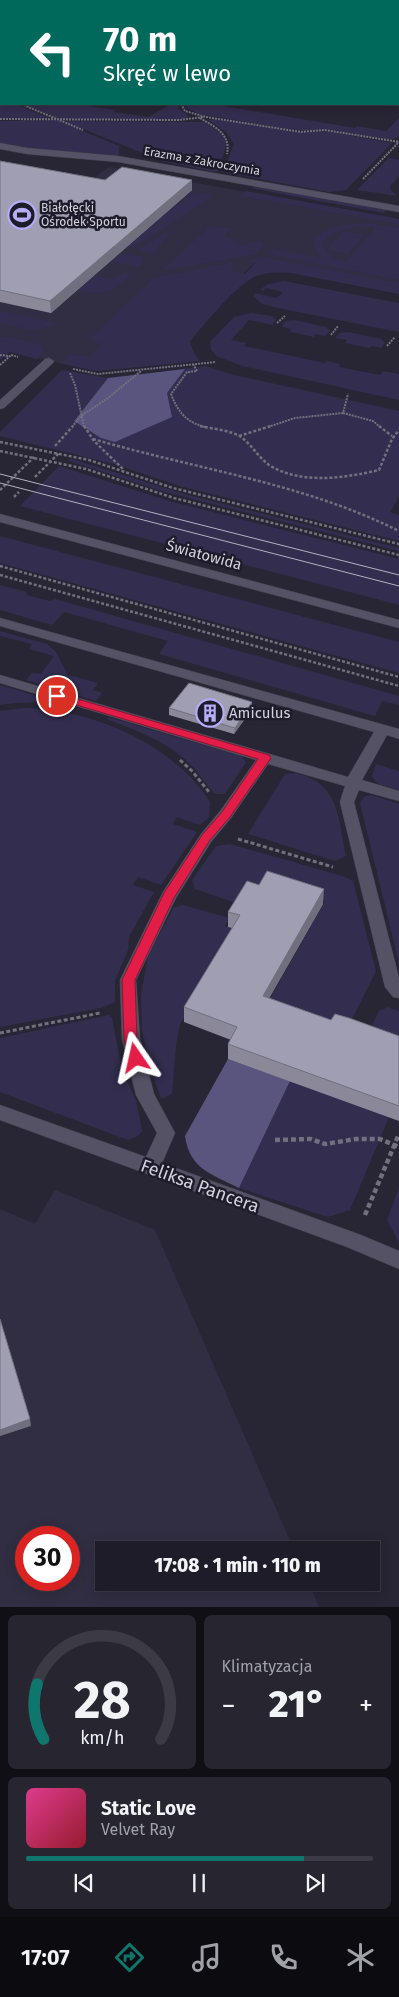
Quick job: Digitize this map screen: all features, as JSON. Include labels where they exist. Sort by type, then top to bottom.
[{"type":"street","name":"Erazma z Zakroczymia","points":[[0,146],[26,151],[118,159],[399,209]]},
{"type":"street","points":[[236,190],[244,181]]},
{"type":"street","points":[[0,406],[48,362]]},
{"type":"street","name":"Światowida","points":[[0,518],[399,624]]},
{"type":"street","points":[[0,622],[399,734]]},
{"type":"street","points":[[0,679],[399,796]]},
{"type":"street","points":[[383,729],[353,782],[348,802],[364,875],[393,987],[399,992]]},
{"type":"street","points":[[150,1168],[166,1133],[145,1095],[131,1039],[128,980],[169,896],[265,758]]},
{"type":"street","name":"Feliksa Pancera","points":[[0,1112],[354,1241],[399,1260]]},
{"type":"path","points":[[23,105],[84,131]]},
{"type":"path","points":[[182,105],[185,111],[206,117],[301,132],[325,130],[399,142]]},
{"type":"path","points":[[193,114],[218,128],[229,139],[230,146],[224,161]]},
{"type":"path","points":[[0,119],[179,120],[206,117]]},
{"type":"path","points":[[343,199],[399,142]]},
{"type":"path","points":[[277,323],[285,316]]},
{"type":"path","points":[[331,334],[338,326]]},
{"type":"path","points":[[387,346],[395,337]]},
{"type":"path","points":[[0,355],[48,362]]},
{"type":"path","points":[[0,365],[9,356]]},
{"type":"path","points":[[125,471],[86,432],[74,379],[67,368],[98,374],[216,362]]},
{"type":"path","points":[[193,364],[198,371],[188,372],[171,394],[181,417],[194,424],[239,436],[270,466],[299,475],[332,479],[379,470],[386,461],[392,436],[399,430]]},
{"type":"path","points":[[55,446],[81,416],[108,398],[129,379],[143,370]]},
{"type":"path","points":[[343,414],[348,394]]},
{"type":"path","points":[[239,436],[295,418],[343,414],[373,421],[392,436]]},
{"type":"path","points":[[93,439],[148,455],[283,486],[376,519],[399,531]]},
{"type":"path","points":[[0,442],[59,453],[114,468],[173,488],[399,544]]},
{"type":"path","points":[[0,451],[51,460],[86,469],[174,498],[399,555]]},
{"type":"path","points":[[35,477],[59,453]]},
{"type":"path","points":[[0,490],[34,457]]},
{"type":"path","points":[[0,566],[399,677]]},
{"type":"path","points":[[0,575],[399,686]]},
{"type":"path","points":[[212,832],[364,875]]},
{"type":"path","points":[[0,1033],[130,1007]]},
{"type":"path","points":[[354,1241],[397,1146],[399,1134]]},
{"type":"path","points":[[275,1140],[311,1139],[325,1144],[356,1139],[380,1140],[397,1146]]},
{"type":"shaded area","points":[[0,105],[18,105],[51,119],[0,118]]},
{"type":"shaded area","points":[[26,105],[82,105],[149,117],[169,105],[178,105],[179,109],[189,116],[179,120],[59,119]]},
{"type":"shaded area","points":[[185,105],[218,105],[355,128],[357,126],[386,131],[399,118],[399,136],[387,139],[326,129],[301,131],[199,114],[186,108]]},
{"type":"shaded area","points":[[214,119],[302,133],[325,131],[392,143],[346,190],[329,192],[228,173],[224,169],[234,144],[226,132],[208,120]]},
{"type":"shaded area","points":[[56,120],[119,146],[119,154],[117,156],[0,144],[0,121]]},
{"type":"shaded area","points":[[64,121],[204,122],[224,137],[226,147],[218,171],[215,172],[162,161]]},
{"type":"shaded area","points":[[389,158],[399,160],[399,176],[390,189],[397,196],[357,190]]},
{"type":"shaded area","points":[[109,167],[399,220],[399,291],[255,262],[154,365],[97,371],[0,350],[0,246]]},
{"type":"shaded area","points":[[258,187],[386,210],[384,213],[250,188]]},
{"type":"shaded area","points":[[195,190],[199,194],[214,196],[132,248],[126,246],[175,204],[178,205]]},
{"type":"shaded area","points":[[246,191],[399,219],[399,224],[241,196]]},
{"type":"shaded area","points":[[370,223],[399,228],[399,280],[268,254],[273,249],[322,258],[315,248],[314,240],[319,234],[338,227]],"holes":[[[358,227],[375,228],[345,262],[331,256],[323,244],[333,233]]]},
{"type":"shaded area","points":[[177,225],[153,253],[138,250]]},
{"type":"shaded area","points":[[209,227],[232,228],[224,235],[243,246],[256,241],[265,243],[256,254],[162,271]]},
{"type":"shaded area","points":[[344,231],[365,234],[348,254],[327,250]]},
{"type":"shaded area","points":[[120,253],[144,257],[141,260],[145,261],[139,267],[110,262]]},
{"type":"shaded area","points":[[262,257],[399,283],[399,294],[291,273],[265,274],[256,276],[239,288],[190,342],[194,353],[200,361],[96,371],[59,363],[71,355],[90,356],[102,344],[94,342],[91,337],[153,278],[235,262],[231,271],[245,274],[255,263],[244,260]]},
{"type":"shaded area","points":[[123,272],[132,274],[108,291],[96,293],[78,290],[94,275],[114,279]]},
{"type":"shaded area","points":[[284,281],[399,303],[399,332],[273,307],[262,304],[253,296],[255,293],[277,298],[283,292],[266,288],[263,291],[260,289],[269,284]]},
{"type":"shaded area","points":[[0,311],[56,323],[49,327],[35,330],[21,328],[0,322]]},
{"type":"shaded area","points":[[251,313],[272,316],[276,320],[272,325],[249,320],[231,340],[246,343],[244,346],[325,363],[327,361],[340,364],[339,367],[380,375],[383,371],[399,374],[399,400],[242,366],[216,356],[211,349],[210,342],[234,317]]},
{"type":"shaded area","points":[[294,320],[326,327],[330,331],[325,336],[316,334],[314,337],[290,332],[291,329],[281,326],[286,321]]},
{"type":"shaded area","points":[[349,332],[381,339],[385,343],[381,348],[372,346],[370,348],[345,343],[347,340],[335,338],[340,333]]},
{"type":"shaded area","points":[[0,336],[36,343],[41,345],[44,352],[37,359],[10,352],[0,360]]},
{"type":"shaded area","points":[[206,366],[230,374],[399,411],[399,497],[390,512],[399,515],[399,541],[183,487],[114,464],[0,436],[0,432],[62,370],[108,378],[74,420],[166,371]]},
{"type":"shaded area","points":[[185,369],[167,393],[172,417],[115,442],[101,438],[74,421],[108,378]]},
{"type":"shaded area","points":[[72,459],[188,495],[399,548],[399,551],[165,492],[66,460]]},
{"type":"shaded area","points":[[59,466],[169,501],[399,559],[399,605],[20,506]]},
{"type":"shaded area","points":[[0,536],[399,642],[399,673],[0,563]]},
{"type":"shaded area","points":[[0,585],[27,592],[26,595],[50,601],[55,599],[399,696],[399,705],[382,701],[375,716],[159,654],[168,641],[64,612],[52,625],[0,610]]},
{"type":"shaded area","points":[[0,631],[47,644],[56,652],[68,675],[98,683],[93,690],[102,693],[96,701],[26,680],[32,673],[41,674],[54,656],[29,649],[32,644],[0,636]]},
{"type":"shaded area","points":[[0,685],[53,701],[0,705]]},
{"type":"shaded area","points":[[24,708],[77,715],[103,723],[153,747],[175,763],[194,781],[210,802],[209,817],[200,825],[177,817],[173,824],[197,832],[161,885],[138,877],[133,885],[154,892],[129,937],[128,950],[115,981],[115,1002],[101,1008],[0,1027],[0,711]]},
{"type":"shaded area","points":[[108,717],[241,756],[246,762],[225,794],[216,794],[192,766],[170,748],[150,737],[107,719]]},
{"type":"shaded area","points":[[376,764],[399,771],[399,790],[378,784],[372,777]]},
{"type":"shaded area","points":[[295,773],[310,778],[321,785],[329,794],[338,816],[346,856],[335,861],[248,834],[285,774]]},
{"type":"shaded area","points":[[371,795],[399,804],[399,963],[360,803],[364,797]]},
{"type":"shaded area","points":[[230,844],[342,876],[353,881],[376,971],[346,1031],[329,1033],[262,994],[271,997],[325,901],[266,882],[239,904],[195,889],[192,880],[216,846]]},
{"type":"shaded area","points":[[183,905],[229,918],[225,926],[237,930],[180,1024],[176,1045],[172,1094],[161,1099],[149,1064],[142,1029],[141,995],[148,956],[174,907]]},
{"type":"shaded area","points":[[388,1007],[399,1011],[399,1057],[366,1038],[379,1011]]},
{"type":"shaded area","points":[[109,1015],[112,1018],[122,1070],[136,1101],[142,1131],[138,1136],[128,1140],[0,1092],[0,1038]]},
{"type":"shaded area","points":[[228,1059],[290,1081],[239,1188],[204,1170],[197,1164],[188,1147],[185,1136]]},
{"type":"shaded area","points":[[290,1081],[389,1117],[350,1210],[328,1217],[239,1188]]},
{"type":"shaded area","points":[[399,1188],[399,1243],[387,1220]]},
{"type":"shaded area","points":[[55,1190],[155,1230],[290,1541],[95,1541],[95,1591],[312,1591],[319,1607],[0,1607],[0,1209],[35,1224]]},
{"type":"building","points":[[0,161],[105,180],[122,167],[192,180],[50,301],[0,290]]},
{"type":"building","name":"Amiculus","points":[[189,683],[252,702],[235,728],[169,708]]},
{"type":"building","points":[[267,871],[324,889],[263,996],[331,1020],[335,1014],[399,1036],[399,1106],[228,1044],[237,1027],[184,1007],[240,915],[228,912],[247,881],[259,885]]},
{"type":"building","points":[[0,1319],[30,1419],[0,1430]]},
{"type":"tram line","points":[[0,474],[399,575]]},
{"type":"tram line","points":[[0,483],[399,586]]},
{"type":"place","name":"Białołęcki Ośrodek Sportu","points":[[22,215]]},
{"type":"place","name":"Amiculus","points":[[210,713]]},
{"type":"route","points":[[57,696],[265,758],[226,814],[206,838],[169,896],[128,980],[131,1039],[136,1058]]}]
